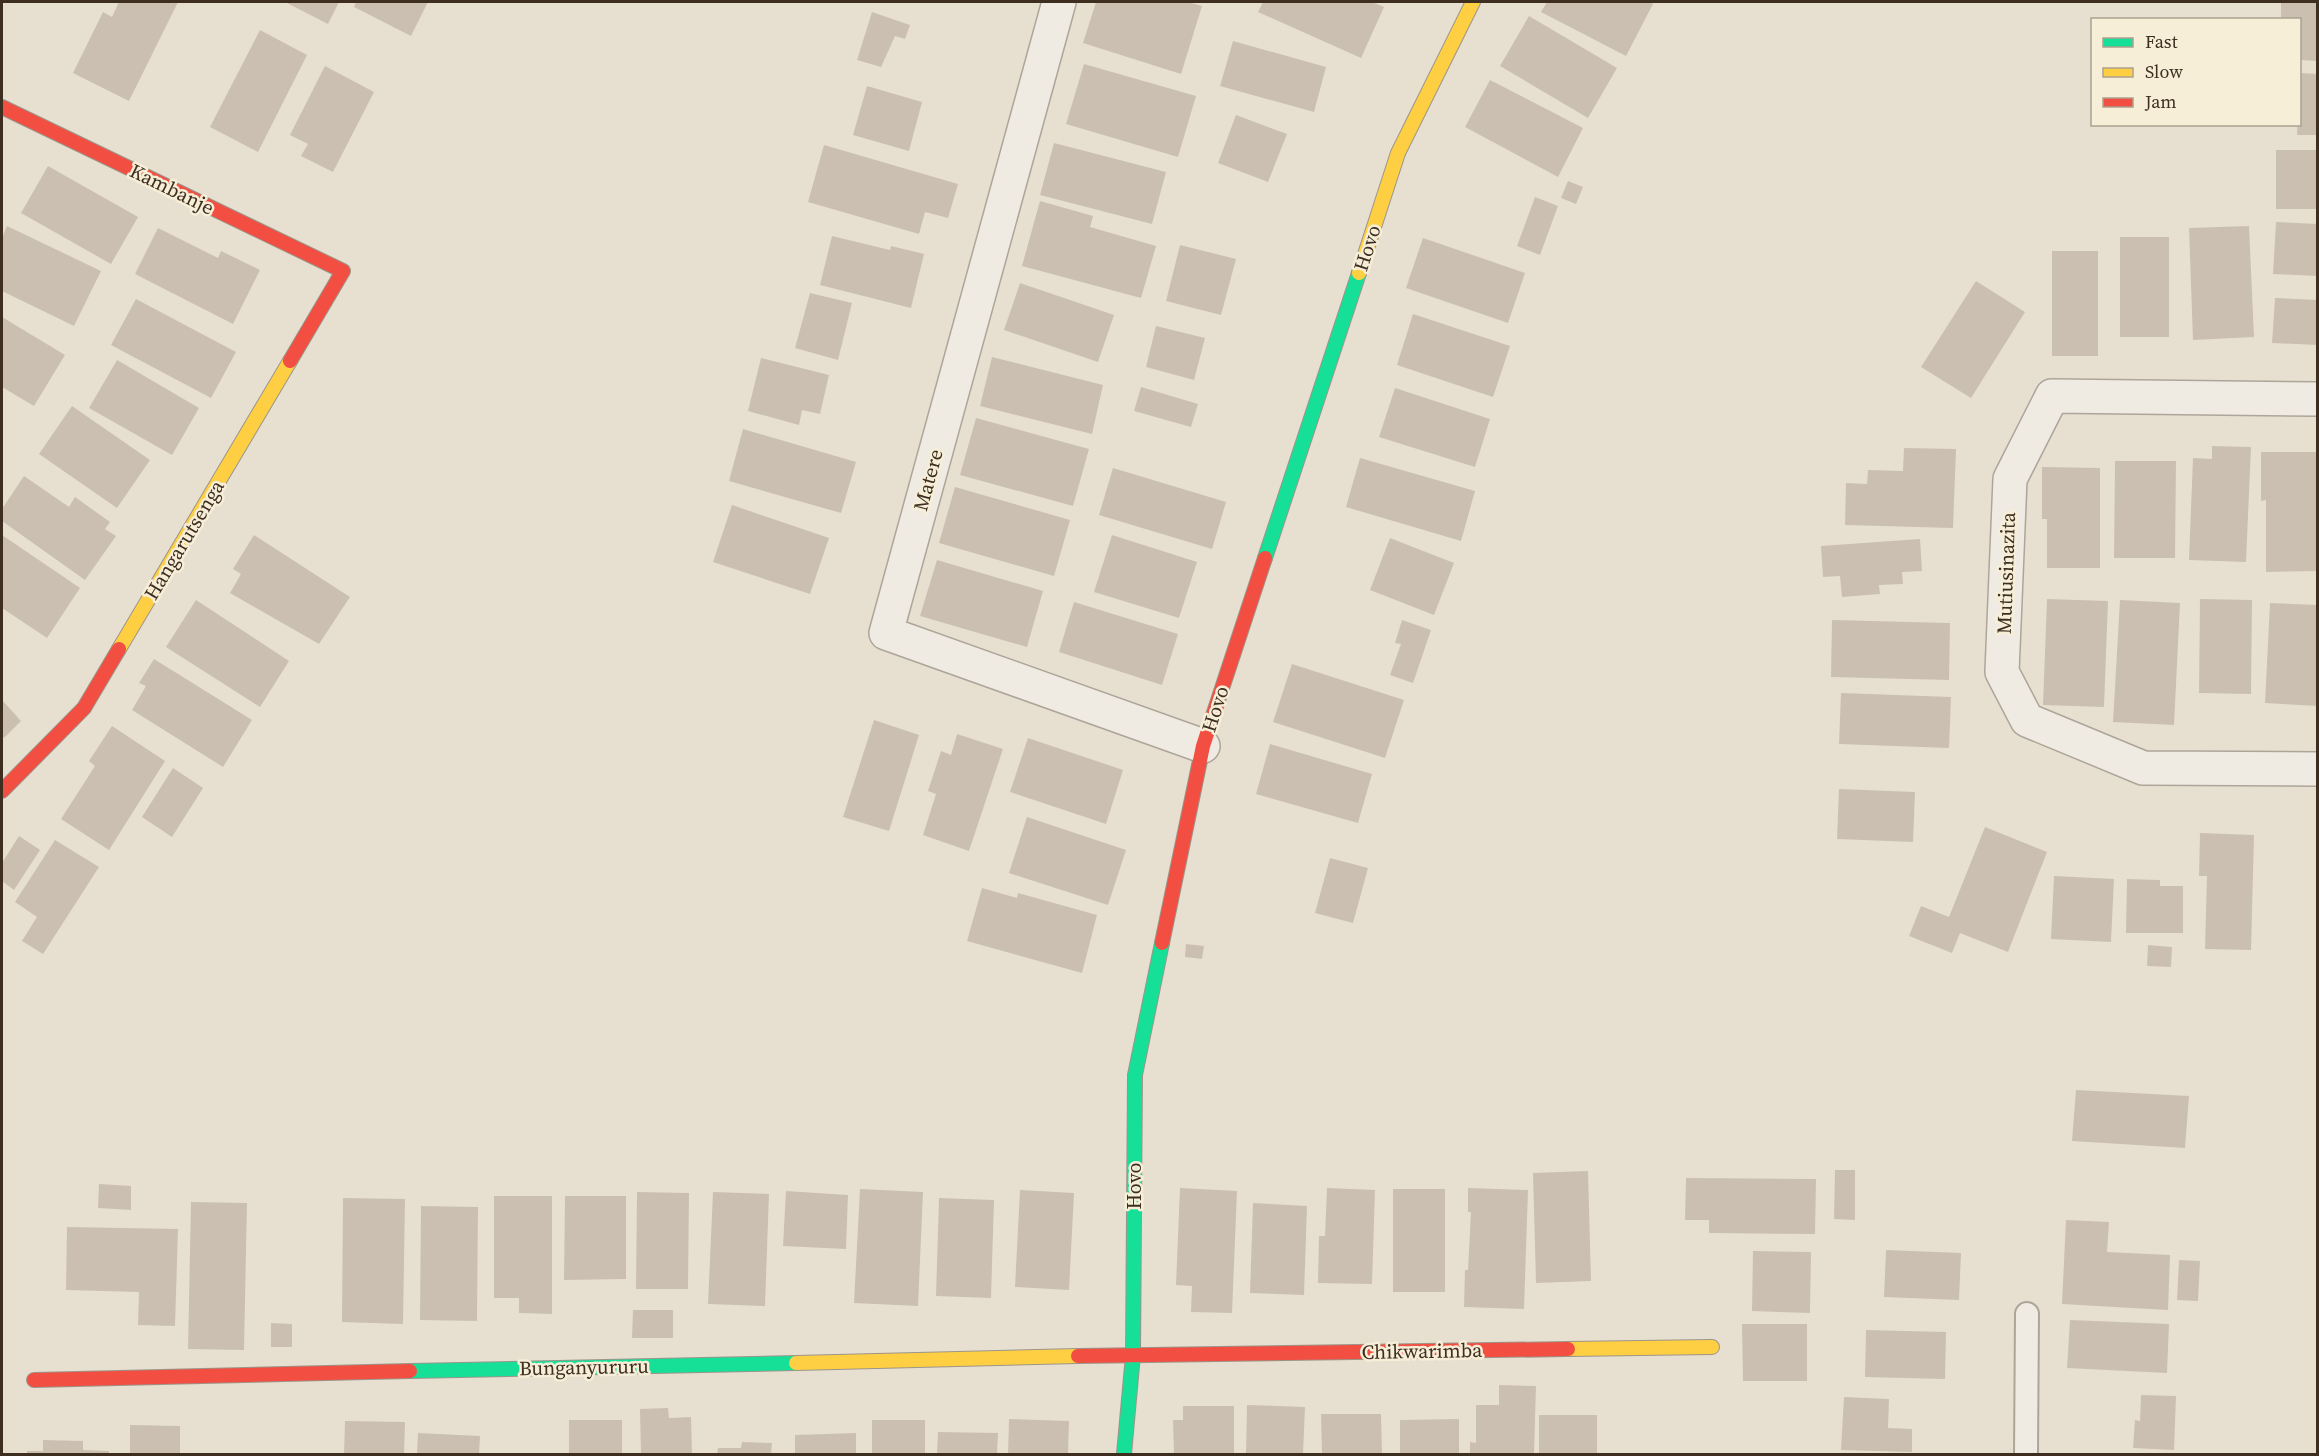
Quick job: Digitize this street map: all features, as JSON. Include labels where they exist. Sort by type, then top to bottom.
[{"type":"street","name":"Matere","points":[[1059,2],[886,633],[1203,746]]},
{"type":"street","name":"Hovo","points":[[1124,1455],[1133,1355],[1135,1075],[1203,746],[1398,153],[1473,2]]},
{"type":"street","name":"Kambanje","points":[[3,110],[343,271]]},
{"type":"street","name":"Hangarutsenga","points":[[2,791],[84,708],[343,271]]},
{"type":"street","name":"Mutiusinazita","points":[[2318,399],[2052,396],[2010,480],[2002,672],[2027,720],[2143,768],[2318,769]]},
{"type":"street","name":"Chikwarimba","points":[[1133,1355],[1712,1347]]},
{"type":"street","name":"Bunganyururu","points":[[34,1380],[1133,1355]]},
{"type":"lane","points":[[2026,1455],[2027,1314]]},
{"type":"building","points":[[119,2],[178,2],[129,101],[73,73],[103,12],[112,17]]},
{"type":"building","points":[[285,2],[339,2],[328,24]]},
{"type":"building","points":[[356,2],[428,2],[411,36],[354,7]]},
{"type":"building","points":[[1096,2],[1188,2],[1202,6],[1181,74],[1083,43]]},
{"type":"building","points":[[1263,2],[1372,2],[1384,7],[1361,58],[1258,12]]},
{"type":"building","points":[[1547,2],[1649,2],[1653,4],[1626,56],[1541,12]]},
{"type":"building","points":[[2281,2],[2318,3],[2318,61],[2301,60],[2301,18],[2281,18]]},
{"type":"building","points":[[872,12],[910,25],[905,39],[895,36],[881,67],[857,60]]},
{"type":"building","points":[[1529,16],[1617,68],[1588,118],[1500,66]]},
{"type":"building","points":[[260,30],[307,55],[258,152],[210,127]]},
{"type":"building","points":[[1233,41],[1326,67],[1314,112],[1220,86]]},
{"type":"building","points":[[1084,64],[1196,96],[1178,157],[1066,124]]},
{"type":"building","points":[[325,66],[374,92],[333,172],[301,156],[308,144],[290,135]]},
{"type":"building","points":[[2301,73],[2318,74],[2318,135],[2297,135],[2297,126],[2301,126]]},
{"type":"building","points":[[1490,80],[1583,128],[1558,177],[1465,127]]},
{"type":"building","points":[[867,86],[922,102],[909,151],[853,135]]},
{"type":"building","points":[[1236,115],[1287,134],[1268,182],[1218,163]]},
{"type":"building","points":[[1054,143],[1166,172],[1152,224],[1040,195]]},
{"type":"building","points":[[824,145],[958,184],[948,218],[925,212],[919,234],[808,202]]},
{"type":"building","points":[[2276,150],[2318,150],[2318,209],[2276,209]]},
{"type":"building","points":[[48,166],[138,217],[111,264],[21,213]]},
{"type":"building","points":[[1568,181],[1583,187],[1576,204],[1561,198]]},
{"type":"building","points":[[1535,197],[1558,206],[1540,255],[1517,246]]},
{"type":"building","points":[[1040,201],[1093,216],[1090,227],[1156,246],[1141,298],[1022,266]]},
{"type":"building","points":[[2276,222],[2318,224],[2318,276],[2273,274]]},
{"type":"building","points":[[7,226],[101,271],[74,326],[2,291],[2,238]]},
{"type":"building","points":[[2249,226],[2254,337],[2193,340],[2189,228]]},
{"type":"building","points":[[158,228],[218,258],[221,251],[260,270],[233,324],[135,274]]},
{"type":"building","points":[[832,236],[890,250],[891,246],[924,254],[911,308],[820,285]]},
{"type":"building","points":[[2120,237],[2169,237],[2169,337],[2120,337]]},
{"type":"building","points":[[1423,238],[1525,273],[1508,323],[1406,288]]},
{"type":"building","points":[[1180,245],[1236,259],[1221,315],[1166,301]]},
{"type":"building","points":[[2052,251],[2098,251],[2098,356],[2052,356]]},
{"type":"building","points":[[1976,281],[2025,312],[1971,398],[1921,367]]},
{"type":"building","points":[[1020,283],[1114,315],[1098,362],[1004,330]]},
{"type":"building","points":[[810,293],[852,303],[838,360],[795,348]]},
{"type":"building","points":[[2275,298],[2318,300],[2318,345],[2272,343]]},
{"type":"building","points":[[136,299],[236,352],[211,398],[111,345]]},
{"type":"building","points":[[1413,314],[1510,346],[1493,397],[1397,365]]},
{"type":"building","points":[[2,317],[65,355],[34,406],[2,387]]},
{"type":"building","points":[[1156,326],[1205,338],[1194,380],[1146,367]]},
{"type":"building","points":[[992,357],[1103,385],[1092,434],[980,406]]},
{"type":"building","points":[[761,358],[829,375],[820,414],[802,410],[799,425],[748,411]]},
{"type":"building","points":[[117,360],[199,408],[172,455],[89,408]]},
{"type":"building","points":[[1141,387],[1198,404],[1191,427],[1134,411]]},
{"type":"building","points":[[1395,388],[1490,419],[1475,467],[1379,437]]},
{"type":"building","points":[[72,406],[150,460],[117,508],[39,454]]},
{"type":"building","points":[[976,418],[1089,449],[1073,506],[960,475]]},
{"type":"building","points":[[743,429],[856,462],[841,513],[729,481]]},
{"type":"building","points":[[2212,446],[2251,447],[2246,562],[2189,560],[2193,458],[2212,459]]},
{"type":"building","points":[[1904,448],[1956,449],[1953,528],[1845,525],[1846,483],[1867,484],[1868,470],[1903,471]]},
{"type":"building","points":[[2261,452],[2318,452],[2318,571],[2266,572],[2266,500],[2261,501]]},
{"type":"building","points":[[1360,458],[1475,491],[1461,541],[1346,507]]},
{"type":"building","points":[[2115,461],[2176,461],[2175,558],[2114,558]]},
{"type":"building","points":[[2042,467],[2100,468],[2100,568],[2047,568],[2047,519],[2042,519]]},
{"type":"building","points":[[1113,468],[1226,502],[1212,549],[1099,515]]},
{"type":"building","points":[[24,476],[69,507],[75,497],[110,522],[105,529],[116,536],[85,580],[2,521],[2,509]]},
{"type":"building","points":[[955,487],[1070,520],[1054,576],[939,543]]},
{"type":"building","points":[[732,505],[829,538],[810,594],[713,562]]},
{"type":"building","points":[[2,535],[80,588],[47,638],[2,608]]},
{"type":"building","points":[[254,535],[350,597],[319,644],[230,593],[241,574],[233,569]]},
{"type":"building","points":[[1112,535],[1197,562],[1179,618],[1094,592]]},
{"type":"building","points":[[1390,538],[1454,563],[1434,615],[1370,590]]},
{"type":"building","points":[[1920,539],[1922,571],[1902,572],[1903,584],[1879,585],[1880,594],[1842,597],[1840,576],[1823,577],[1821,546]]},
{"type":"building","points":[[937,560],[1043,591],[1027,647],[920,616]]},
{"type":"building","points":[[2047,599],[2108,601],[2104,707],[2043,705]]},
{"type":"building","points":[[2200,599],[2252,600],[2251,694],[2199,693]]},
{"type":"building","points":[[196,600],[289,661],[260,707],[166,647]]},
{"type":"building","points":[[2120,600],[2180,603],[2174,725],[2113,722]]},
{"type":"building","points":[[1074,602],[1178,634],[1162,685],[1059,652]]},
{"type":"building","points":[[2270,603],[2318,605],[2318,706],[2265,703]]},
{"type":"building","points":[[1402,620],[1431,630],[1413,683],[1390,675],[1401,644],[1395,643]]},
{"type":"building","points":[[1832,620],[1950,623],[1949,680],[1831,677]]},
{"type":"building","points":[[154,659],[252,720],[223,767],[132,710],[146,686],[139,683]]},
{"type":"building","points":[[1292,664],[1404,700],[1385,758],[1273,722]]},
{"type":"building","points":[[1841,693],[1951,697],[1949,748],[1839,744]]},
{"type":"building","points":[[2,700],[21,721],[4,738],[2,735]]},
{"type":"building","points":[[874,720],[919,735],[889,831],[843,817]]},
{"type":"building","points":[[112,726],[165,761],[109,850],[61,819],[95,766],[89,761]]},
{"type":"building","points":[[957,734],[1003,749],[969,851],[923,835],[936,794],[928,791],[941,751],[951,755]]},
{"type":"building","points":[[1028,738],[1123,770],[1106,824],[1010,792]]},
{"type":"building","points":[[1270,744],[1372,774],[1358,823],[1256,794]]},
{"type":"building","points":[[173,768],[203,788],[172,837],[142,817]]},
{"type":"building","points":[[1839,789],[1915,792],[1913,842],[1837,839]]},
{"type":"building","points":[[1027,817],[1126,850],[1108,905],[1009,873]]},
{"type":"building","points":[[1985,827],[2047,852],[2008,952],[1960,933],[1952,953],[1909,936],[1921,906],[1949,917]]},
{"type":"building","points":[[2200,833],[2254,835],[2251,950],[2205,949],[2207,876],[2199,876]]},
{"type":"building","points":[[19,836],[40,850],[14,890],[2,881],[2,863]]},
{"type":"building","points":[[55,840],[99,867],[43,954],[22,941],[37,917],[15,902]]},
{"type":"building","points":[[1330,858],[1368,868],[1353,923],[1315,913]]},
{"type":"building","points":[[2054,876],[2114,879],[2111,942],[2051,939]]},
{"type":"building","points":[[2127,879],[2160,880],[2160,886],[2183,886],[2183,933],[2126,933]]},
{"type":"building","points":[[982,888],[1017,898],[1018,893],[1097,915],[1082,973],[967,941]]},
{"type":"building","points":[[1186,944],[1204,946],[1202,959],[1185,957]]},
{"type":"building","points":[[2148,945],[2172,947],[2171,967],[2147,966]]},
{"type":"building","points":[[2076,1090],[2189,1096],[2185,1148],[2072,1141]]},
{"type":"building","points":[[1835,1170],[1855,1170],[1855,1220],[1834,1219]]},
{"type":"building","points":[[1588,1171],[1591,1281],[1536,1283],[1533,1173]]},
{"type":"building","points":[[1686,1178],[1816,1179],[1815,1234],[1709,1233],[1709,1220],[1685,1220]]},
{"type":"building","points":[[99,1184],[131,1186],[131,1210],[98,1208]]},
{"type":"building","points":[[1180,1188],[1237,1191],[1232,1313],[1191,1312],[1192,1286],[1176,1285]]},
{"type":"building","points":[[1327,1188],[1375,1190],[1372,1284],[1318,1283],[1319,1236],[1325,1236]]},
{"type":"building","points":[[1468,1188],[1528,1190],[1524,1309],[1464,1307],[1471,1212],[1468,1212]]},
{"type":"building","points":[[860,1189],[923,1192],[918,1306],[854,1303]]},
{"type":"building","points":[[1393,1189],[1445,1189],[1445,1292],[1393,1292]]},
{"type":"building","points":[[1020,1190],[1074,1193],[1069,1290],[1015,1287]]},
{"type":"building","points":[[786,1191],[848,1195],[846,1249],[783,1246]]},
{"type":"building","points":[[637,1192],[689,1193],[688,1289],[636,1289]]},
{"type":"building","points":[[713,1192],[769,1194],[765,1306],[708,1304]]},
{"type":"building","points":[[494,1196],[552,1196],[552,1314],[519,1313],[519,1298],[494,1298]]},
{"type":"building","points":[[565,1196],[626,1196],[626,1279],[564,1280]]},
{"type":"building","points":[[343,1198],[405,1199],[403,1324],[342,1322]]},
{"type":"building","points":[[939,1198],[994,1200],[991,1298],[936,1296]]},
{"type":"building","points":[[191,1202],[247,1203],[244,1350],[188,1349]]},
{"type":"building","points":[[1253,1203],[1307,1206],[1304,1295],[1250,1293]]},
{"type":"building","points":[[421,1206],[478,1207],[477,1321],[420,1320]]},
{"type":"building","points":[[2066,1220],[2109,1222],[2107,1252],[2170,1255],[2168,1310],[2062,1304]]},
{"type":"building","points":[[67,1227],[178,1229],[175,1326],[138,1325],[139,1292],[66,1290]]},
{"type":"building","points":[[1886,1250],[1961,1253],[1959,1300],[1884,1297]]},
{"type":"building","points":[[1753,1251],[1811,1252],[1810,1313],[1752,1311]]},
{"type":"building","points":[[2179,1260],[2200,1261],[2198,1301],[2177,1300]]},
{"type":"building","points":[[633,1310],[673,1310],[673,1338],[632,1338]]},
{"type":"building","points":[[2070,1320],[2169,1324],[2167,1373],[2067,1368]]},
{"type":"building","points":[[271,1323],[292,1324],[292,1347],[271,1347]]},
{"type":"building","points":[[1742,1324],[1807,1324],[1807,1381],[1743,1381]]},
{"type":"building","points":[[1866,1330],[1946,1332],[1945,1379],[1865,1377]]},
{"type":"building","points":[[1499,1385],[1536,1386],[1534,1454],[1470,1454],[1470,1442],[1476,1443],[1476,1405],[1499,1405]]},
{"type":"building","points":[[2141,1395],[2176,1396],[2174,1450],[2133,1448],[2135,1420],[2140,1421]]},
{"type":"building","points":[[1844,1397],[1889,1399],[1888,1428],[1912,1429],[1912,1452],[1841,1450]]},
{"type":"building","points":[[1247,1405],[1305,1407],[1303,1454],[1246,1454]]},
{"type":"building","points":[[1183,1406],[1234,1406],[1234,1454],[1174,1454],[1173,1420],[1183,1420]]},
{"type":"building","points":[[668,1408],[669,1418],[691,1417],[692,1454],[641,1454],[640,1409]]},
{"type":"building","points":[[1321,1414],[1381,1414],[1382,1454],[1322,1454]]},
{"type":"building","points":[[1539,1415],[1597,1415],[1597,1454],[1539,1454]]},
{"type":"building","points":[[1009,1419],[1069,1421],[1068,1454],[1008,1454]]},
{"type":"building","points":[[1459,1419],[1459,1454],[1400,1454],[1400,1420]]},
{"type":"building","points":[[569,1420],[622,1420],[622,1454],[569,1454]]},
{"type":"building","points":[[872,1420],[925,1420],[925,1454],[872,1454]]},
{"type":"building","points":[[345,1421],[405,1422],[404,1454],[344,1454]]},
{"type":"building","points":[[130,1425],[180,1426],[180,1454],[130,1454]]},
{"type":"building","points":[[938,1432],[998,1433],[997,1454],[937,1454]]},
{"type":"building","points":[[418,1433],[480,1436],[479,1454],[417,1454]]},
{"type":"building","points":[[856,1433],[856,1454],[795,1454],[795,1435]]},
{"type":"building","points":[[43,1440],[83,1441],[83,1450],[109,1451],[109,1454],[27,1454],[27,1451],[43,1451]]},
{"type":"building","points":[[742,1442],[772,1443],[771,1454],[717,1454],[718,1448],[741,1448]]},
{"type":"traffic: fast","points":[[1265,558],[1359,273]]},
{"type":"traffic: fast","points":[[1124,1454],[1133,1355],[1135,1075],[1162,943]]},
{"type":"traffic: fast","points":[[410,1371],[796,1363]]},
{"type":"traffic: slow","points":[[1359,273],[1398,153],[1473,2]]},
{"type":"traffic: slow","points":[[119,649],[290,361]]},
{"type":"traffic: slow","points":[[1568,1349],[1712,1347]]},
{"type":"traffic: slow","points":[[796,1363],[1078,1356]]},
{"type":"traffic: jam","points":[[2,107],[343,271],[290,361]]},
{"type":"traffic: jam","points":[[1162,943],[1203,746],[1265,558]]},
{"type":"traffic: jam","points":[[2,791],[84,708],[119,649]]},
{"type":"traffic: jam","points":[[1078,1356],[1568,1349]]},
{"type":"traffic: jam","points":[[34,1380],[410,1371]]}]
